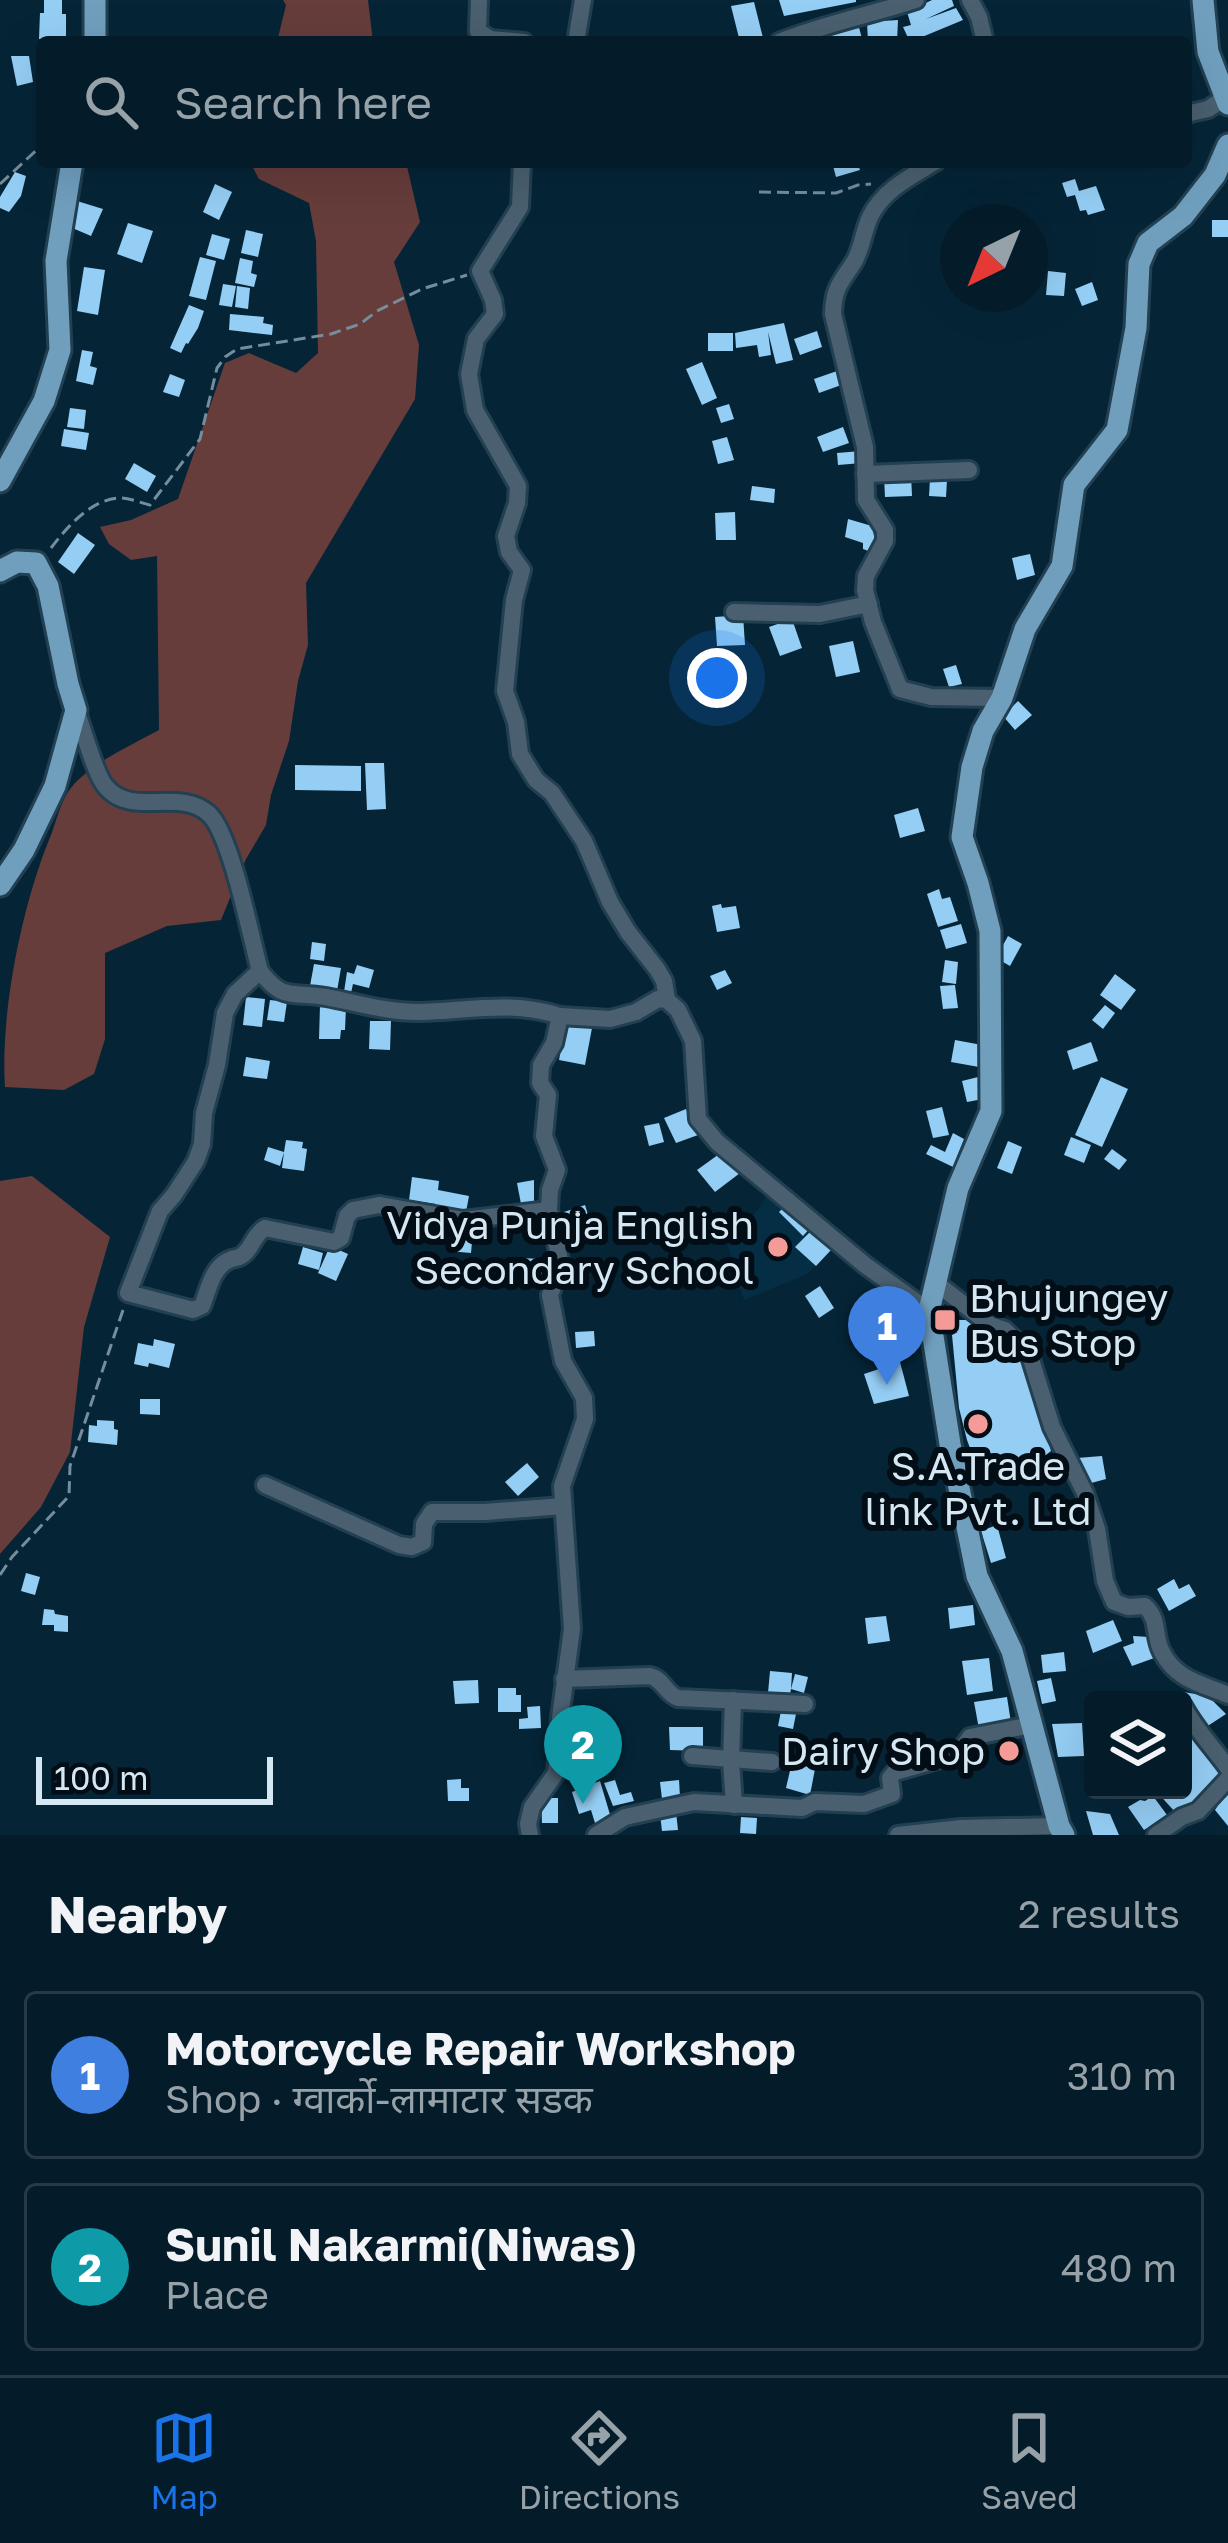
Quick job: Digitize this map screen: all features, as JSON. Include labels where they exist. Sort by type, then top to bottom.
[{"type":"main road","points":[[94,0],[94,36]]},
{"type":"main road","points":[[1203,0],[1208,52],[1228,100]]},
{"type":"main road","points":[[1062,1830],[1012,1651],[977,1576],[929,1311],[958,1188],[991,1111],[990,931],[962,837],[972,766],[983,731],[1002,698],[1025,629],[1062,566],[1073,485],[1117,430],[1136,328],[1139,264],[1148,243],[1183,216],[1215,175],[1228,145]]},
{"type":"main road","points":[[0,482],[44,401],[59,350],[56,261],[71,168]]},
{"type":"main road","points":[[0,572],[17,562],[36,563],[48,586],[76,710],[55,786],[24,850],[0,885]]},
{"type":"street","points":[[479,0],[478,31],[486,36]]},
{"type":"street","points":[[577,36],[583,0]]},
{"type":"street","points":[[794,36],[916,0]]},
{"type":"street","points":[[970,0],[984,36]]},
{"type":"street","points":[[1192,113],[1228,100]]},
{"type":"street","points":[[522,168],[520,207],[480,271],[495,314],[476,339],[470,374],[475,410],[518,486],[506,536],[509,552],[522,570],[514,600],[505,691],[520,754],[584,841],[610,902],[664,981],[667,1000],[678,1010],[692,1041],[698,1119],[717,1142],[865,1265],[929,1311]]},
{"type":"street","points":[[925,168],[880,200],[856,260],[834,297],[833,314],[866,447],[866,500],[885,530],[885,541],[866,576],[866,590],[872,622],[899,688],[931,697],[1002,698]]},
{"type":"street","points":[[866,474],[969,470]]},
{"type":"street","points":[[734,612],[820,614],[869,604]]},
{"type":"street","points":[[76,710],[104,786],[124,802],[184,802],[208,813],[223,835],[260,971],[274,989],[372,1009],[418,1012],[521,1006],[560,1016],[610,1019],[667,1000]]},
{"type":"street","points":[[260,971],[235,994],[225,1012],[202,1144],[196,1161],[160,1211],[128,1293],[193,1310],[202,1306],[215,1271],[247,1251],[258,1231],[265,1228],[334,1242],[341,1238],[346,1216],[353,1210],[379,1204],[463,1220],[549,1210]]},
{"type":"street","points":[[530,1835],[532,1807],[556,1773],[572,1629],[562,1486],[585,1419],[584,1398],[563,1360],[550,1295],[561,1265],[549,1210],[557,1170],[544,1136],[548,1095],[540,1083],[541,1065],[554,1043],[560,1016]]},
{"type":"street","points":[[935,1282],[990,1325],[1005,1330],[1030,1356],[1052,1427],[1085,1493],[1114,1602],[1145,1606],[1154,1614],[1161,1651],[1186,1681],[1228,1695]]},
{"type":"street","points":[[265,1485],[399,1545],[412,1546],[423,1542],[424,1524],[432,1512],[563,1506]]},
{"type":"street","points":[[1175,1691],[1181,1675]]},
{"type":"street","points":[[564,1679],[650,1676],[679,1698],[806,1704]]},
{"type":"street","points":[[733,1700],[734,1805]]},
{"type":"street","points":[[1192,1722],[1228,1768]]},
{"type":"street","points":[[596,1835],[625,1817],[694,1802],[802,1808],[815,1802],[864,1804],[892,1794],[890,1778],[895,1772],[958,1754],[970,1737],[1032,1726]]},
{"type":"street","points":[[692,1756],[772,1762]]},
{"type":"street","points":[[1156,1835],[1198,1810],[1228,1779]]},
{"type":"street","points":[[898,1835],[961,1828],[1062,1830]]},
{"type":"path","points":[[0,184],[36,151]]},
{"type":"path","points":[[759,192],[836,193],[858,185],[903,181]]},
{"type":"path","points":[[36,563],[62,533],[102,501],[122,498],[150,505],[200,439],[217,368],[237,349],[346,329],[422,290],[480,271]]},
{"type":"path","points":[[0,1575],[69,1496],[70,1466],[128,1293]]},
{"type":"shaded area","points":[[283,0],[368,0],[372,36],[278,36],[286,5]]},
{"type":"shaded area","points":[[253,168],[407,168],[420,222],[394,262],[419,345],[415,399],[306,583],[308,645],[289,741],[266,825],[221,920],[167,926],[105,953],[105,1039],[94,1074],[64,1090],[5,1087],[6,1026],[15,959],[40,863],[63,802],[86,773],[159,730],[157,556],[131,560],[109,544],[100,527],[131,520],[178,499],[225,363],[249,353],[296,373],[318,353],[316,241],[309,203],[259,179]]},
{"type":"shaded area","points":[[32,1176],[110,1237],[84,1327],[70,1452],[41,1507],[0,1554],[0,1181]]},
{"type":"shaded area","name":"Vidya Punja English Secondary School","points":[[770,1189],[831,1250],[807,1274],[744,1300],[727,1243]]},
{"type":"building","points":[[44,0],[62,0],[66,36],[39,36],[40,13],[44,13]]},
{"type":"building","points":[[779,0],[856,0],[856,2],[784,16]]},
{"type":"building","points":[[932,0],[952,0],[954,6],[926,19],[956,8],[963,20],[924,36],[907,36],[903,27],[911,25],[907,12]]},
{"type":"building","points":[[754,2],[762,36],[738,36],[731,6]]},
{"type":"building","points":[[898,20],[897,36],[868,36],[867,22]]},
{"type":"building","points":[[858,24],[861,36],[821,36]]},
{"type":"building","points":[[11,56],[29,56],[33,82],[17,86]]},
{"type":"building","points":[[834,168],[860,170],[836,177]]},
{"type":"building","points":[[15,172],[26,176],[21,196],[9,212],[0,208],[0,197]]},
{"type":"building","points":[[1075,179],[1079,191],[1096,186],[1105,210],[1088,215],[1080,211],[1075,195],[1067,197],[1062,183]]},
{"type":"building","points":[[215,184],[232,192],[219,220],[203,212]]},
{"type":"building","points":[[77,201],[103,209],[91,236],[70,227]]},
{"type":"building","points":[[1212,220],[1228,220],[1228,237],[1212,237]]},
{"type":"building","points":[[128,223],[153,231],[142,263],[117,254]]},
{"type":"building","points":[[246,230],[263,234],[258,257],[241,253]]},
{"type":"building","points":[[212,234],[230,239],[224,260],[206,255]]},
{"type":"building","points":[[200,257],[216,261],[206,300],[189,296]]},
{"type":"building","points":[[240,258],[253,261],[254,287],[235,283]]},
{"type":"building","points":[[84,267],[105,270],[98,315],[77,311]]},
{"type":"building","points":[[1048,271],[1066,273],[1064,296],[1048,295]]},
{"type":"building","points":[[1092,282],[1098,300],[1082,306],[1075,289]]},
{"type":"building","points":[[223,284],[236,286],[232,307],[219,305]]},
{"type":"building","points":[[237,286],[250,288],[248,309],[235,307]]},
{"type":"building","points":[[189,305],[204,311],[181,353],[170,348]]},
{"type":"building","points":[[230,314],[264,317],[263,323],[273,325],[272,335],[229,330]]},
{"type":"building","points":[[784,323],[793,360],[776,364],[768,332],[771,355],[759,357],[757,345],[736,348],[735,333]]},
{"type":"building","points":[[817,331],[822,347],[800,355],[794,339]]},
{"type":"building","points":[[708,333],[733,333],[733,351],[708,351]]},
{"type":"building","points":[[82,350],[93,352],[90,366],[97,368],[93,385],[76,381]]},
{"type":"building","points":[[702,362],[717,398],[702,405],[686,369]]},
{"type":"building","points":[[840,370],[844,384],[819,393],[814,379]]},
{"type":"building","points":[[170,374],[185,380],[179,397],[163,392]]},
{"type":"building","points":[[729,404],[734,419],[721,423],[716,408]]},
{"type":"building","points":[[70,408],[86,410],[84,429],[67,427]]},
{"type":"building","points":[[843,427],[849,443],[823,452],[817,437]]},
{"type":"building","points":[[64,429],[89,433],[86,450],[61,446]]},
{"type":"building","points":[[727,437],[734,460],[718,464],[712,441]]},
{"type":"building","points":[[861,451],[862,463],[838,465],[837,453]]},
{"type":"building","points":[[134,463],[156,476],[147,492],[125,479]]},
{"type":"building","points":[[911,474],[912,496],[885,497],[884,476]]},
{"type":"building","points":[[930,479],[947,480],[946,497],[929,496]]},
{"type":"building","points":[[752,486],[775,489],[774,503],[750,500]]},
{"type":"building","points":[[735,512],[736,540],[716,540],[715,513]]},
{"type":"building","points":[[848,519],[872,526],[871,552],[863,549],[863,543],[845,537]]},
{"type":"building","points":[[78,533],[95,545],[74,574],[58,562]]},
{"type":"building","points":[[1030,554],[1035,575],[1017,580],[1012,558]]},
{"type":"building","points":[[743,615],[745,645],[717,646],[715,617]]},
{"type":"building","points":[[792,619],[802,648],[780,656],[769,627]]},
{"type":"building","points":[[853,641],[860,672],[836,677],[829,646]]},
{"type":"building","points":[[956,665],[962,684],[949,687],[943,669]]},
{"type":"building","points":[[1018,701],[1032,715],[1015,730],[1003,716]]},
{"type":"building","points":[[365,763],[384,763],[386,809],[367,810]]},
{"type":"building","points":[[295,765],[361,766],[361,791],[295,790]]},
{"type":"building","points":[[918,808],[925,831],[900,838],[894,815]]},
{"type":"building","points":[[939,889],[942,899],[950,897],[958,921],[938,927],[927,894]]},
{"type":"building","points":[[721,904],[722,908],[736,906],[740,928],[717,932],[712,906]]},
{"type":"building","points":[[961,924],[967,943],[946,949],[940,930]]},
{"type":"building","points":[[1008,936],[1022,944],[1010,966],[996,958]]},
{"type":"building","points":[[312,942],[326,944],[324,961],[310,959]]},
{"type":"building","points":[[945,960],[958,962],[956,984],[942,982]]},
{"type":"building","points":[[314,964],[341,968],[337,991],[310,986]]},
{"type":"building","points":[[357,965],[374,970],[369,988],[353,984],[351,993],[344,992],[347,972],[354,974]]},
{"type":"building","points":[[725,970],[732,983],[717,990],[710,976]]},
{"type":"building","points":[[1115,974],[1136,990],[1121,1010],[1100,995]]},
{"type":"building","points":[[955,985],[958,1008],[943,1009],[940,986]]},
{"type":"building","points":[[246,997],[265,999],[262,1027],[243,1025]]},
{"type":"building","points":[[270,1000],[287,1002],[284,1022],[267,1020]]},
{"type":"building","points":[[1105,1005],[1115,1013],[1103,1029],[1092,1020]]},
{"type":"building","points":[[320,1006],[346,1007],[340,1039],[319,1039]]},
{"type":"building","points":[[370,1021],[391,1021],[390,1050],[369,1049]]},
{"type":"building","points":[[566,1023],[592,1028],[585,1065],[559,1060]]},
{"type":"building","points":[[955,1040],[982,1045],[979,1067],[951,1062]]},
{"type":"building","points":[[1091,1042],[1098,1061],[1073,1070],[1067,1051]]},
{"type":"building","points":[[246,1057],[270,1061],[267,1079],[243,1076]]},
{"type":"building","points":[[978,1077],[983,1099],[967,1102],[962,1081]]},
{"type":"building","points":[[1101,1077],[1128,1089],[1102,1147],[1075,1135]]},
{"type":"building","points":[[942,1107],[949,1135],[933,1138],[926,1111]]},
{"type":"building","points":[[686,1109],[698,1135],[676,1143],[664,1118]]},
{"type":"building","points":[[659,1123],[664,1142],[649,1146],[644,1126]]},
{"type":"building","points":[[953,1133],[964,1139],[953,1167],[926,1154],[931,1145],[945,1152]]},
{"type":"building","points":[[1071,1137],[1091,1145],[1084,1163],[1064,1155]]},
{"type":"building","points":[[286,1140],[303,1142],[302,1148],[307,1149],[304,1171],[282,1168]]},
{"type":"building","points":[[1008,1141],[1022,1147],[1012,1174],[997,1168]]},
{"type":"building","points":[[268,1147],[284,1152],[280,1166],[264,1160]]},
{"type":"building","points":[[1112,1149],[1127,1160],[1119,1170],[1104,1159]]},
{"type":"building","points":[[722,1152],[740,1173],[715,1192],[697,1170]]},
{"type":"building","points":[[412,1177],[439,1181],[438,1190],[469,1196],[466,1212],[409,1200]]},
{"type":"building","points":[[534,1180],[534,1202],[521,1204],[517,1183]]},
{"type":"building","points":[[787,1204],[811,1227],[803,1236],[779,1212]]},
{"type":"building","points":[[585,1205],[593,1231],[570,1239],[561,1213]]},
{"type":"building","points":[[450,1228],[473,1230],[471,1253],[448,1251]]},
{"type":"building","points":[[811,1231],[831,1250],[816,1266],[795,1247]]},
{"type":"building","points":[[330,1246],[348,1254],[336,1281],[318,1273]]},
{"type":"building","points":[[303,1247],[323,1253],[319,1270],[298,1264]]},
{"type":"building","points":[[516,1258],[545,1259],[544,1278],[515,1277]]},
{"type":"building","points":[[820,1286],[834,1308],[819,1318],[805,1296]]},
{"type":"building","points":[[875,1291],[888,1313],[872,1323],[859,1301]]},
{"type":"building","points":[[954,1305],[958,1332],[938,1335],[934,1308]]},
{"type":"building","points":[[959,1320],[970,1320],[1026,1367],[1051,1451],[1033,1465],[981,1478],[959,1408],[952,1335],[958,1332]]},
{"type":"building","points":[[594,1331],[595,1346],[576,1348],[575,1332]]},
{"type":"building","points":[[154,1339],[175,1344],[169,1368],[134,1364],[138,1343],[153,1346]]},
{"type":"building","points":[[900,1362],[909,1396],[874,1404],[864,1374]]},
{"type":"building","points":[[140,1399],[160,1399],[160,1415],[140,1414]]},
{"type":"building","points":[[97,1420],[114,1421],[117,1445],[88,1442],[89,1425],[97,1426]]},
{"type":"building","points":[[1102,1456],[1106,1479],[1084,1485],[1073,1466],[1077,1458]]},
{"type":"building","points":[[527,1463],[539,1477],[518,1496],[505,1482]]},
{"type":"building","points":[[929,1499],[930,1522],[888,1524],[887,1502]]},
{"type":"building","points":[[997,1525],[1006,1558],[991,1563],[981,1531]]},
{"type":"building","points":[[26,1573],[40,1577],[35,1595],[21,1591]]},
{"type":"building","points":[[1174,1579],[1179,1589],[1189,1584],[1196,1596],[1169,1611],[1157,1589]]},
{"type":"building","points":[[973,1605],[975,1625],[950,1629],[948,1608]]},
{"type":"building","points":[[44,1609],[68,1616],[68,1632],[42,1625]]},
{"type":"building","points":[[886,1616],[890,1641],[868,1644],[865,1618]]},
{"type":"building","points":[[1113,1620],[1122,1641],[1093,1653],[1086,1631]]},
{"type":"building","points":[[1133,1636],[1149,1637],[1157,1657],[1132,1666],[1123,1647],[1134,1643]]},
{"type":"building","points":[[1064,1652],[1066,1671],[1043,1673],[1041,1655]]},
{"type":"building","points":[[989,1658],[993,1691],[967,1695],[962,1661]]},
{"type":"building","points":[[770,1671],[792,1673],[790,1695],[768,1693]]},
{"type":"building","points":[[795,1674],[808,1677],[804,1693],[791,1689]]},
{"type":"building","points":[[1051,1678],[1056,1701],[1042,1704],[1037,1681]]},
{"type":"building","points":[[478,1680],[479,1703],[455,1704],[453,1681]]},
{"type":"building","points":[[498,1688],[516,1688],[521,1712],[498,1712]]},
{"type":"building","points":[[1192,1693],[1213,1701],[1226,1714],[1200,1731],[1192,1713]]},
{"type":"building","points":[[1007,1697],[1011,1723],[979,1729],[974,1702]]},
{"type":"building","points":[[540,1706],[541,1728],[519,1729],[519,1719],[528,1718],[527,1707]]},
{"type":"building","points":[[781,1711],[796,1714],[793,1729],[778,1726]]},
{"type":"building","points":[[1082,1723],[1084,1756],[1058,1757],[1052,1724]]},
{"type":"building","points":[[669,1727],[703,1727],[703,1751],[670,1750]]},
{"type":"building","points":[[1198,1736],[1227,1776],[1193,1808],[1177,1814],[1163,1799],[1192,1799],[1192,1739]]},
{"type":"building","points":[[792,1762],[815,1769],[810,1795],[786,1788]]},
{"type":"building","points":[[461,1779],[461,1788],[469,1788],[469,1801],[448,1801],[447,1780]]},
{"type":"building","points":[[615,1780],[620,1795],[631,1792],[634,1801],[613,1806],[604,1783]]},
{"type":"building","points":[[679,1780],[680,1797],[662,1799],[660,1782]]},
{"type":"building","points":[[600,1781],[611,1818],[595,1823],[591,1810],[579,1814],[572,1792]]},
{"type":"building","points":[[1223,1790],[1228,1793],[1228,1826],[1215,1810]]},
{"type":"building","points":[[541,1798],[558,1798],[558,1823],[542,1823]]},
{"type":"building","points":[[1155,1799],[1167,1815],[1144,1830],[1128,1807]]},
{"type":"building","points":[[1086,1811],[1110,1814],[1119,1835],[1093,1835]]},
{"type":"building","points":[[676,1812],[678,1830],[662,1831],[660,1814]]},
{"type":"building","points":[[741,1817],[757,1818],[756,1834],[740,1833]]},
{"type":"place","name":"Vidya Punja English Secondary School","points":[[778,1247]]},
{"type":"place","name":"Bhujungey Bus Stop","points":[[945,1320]]},
{"type":"place","name":"Motorcycle Repair Workshop","points":[[887,1385]]},
{"type":"place","name":"S.A.Trade link Pvt. Ltd","points":[[978,1424]]},
{"type":"place","name":"Dairy Shop","points":[[1009,1751]]},
{"type":"place","name":"Sunil Nakarmi(Niwas)","points":[[583,1804]]}]
